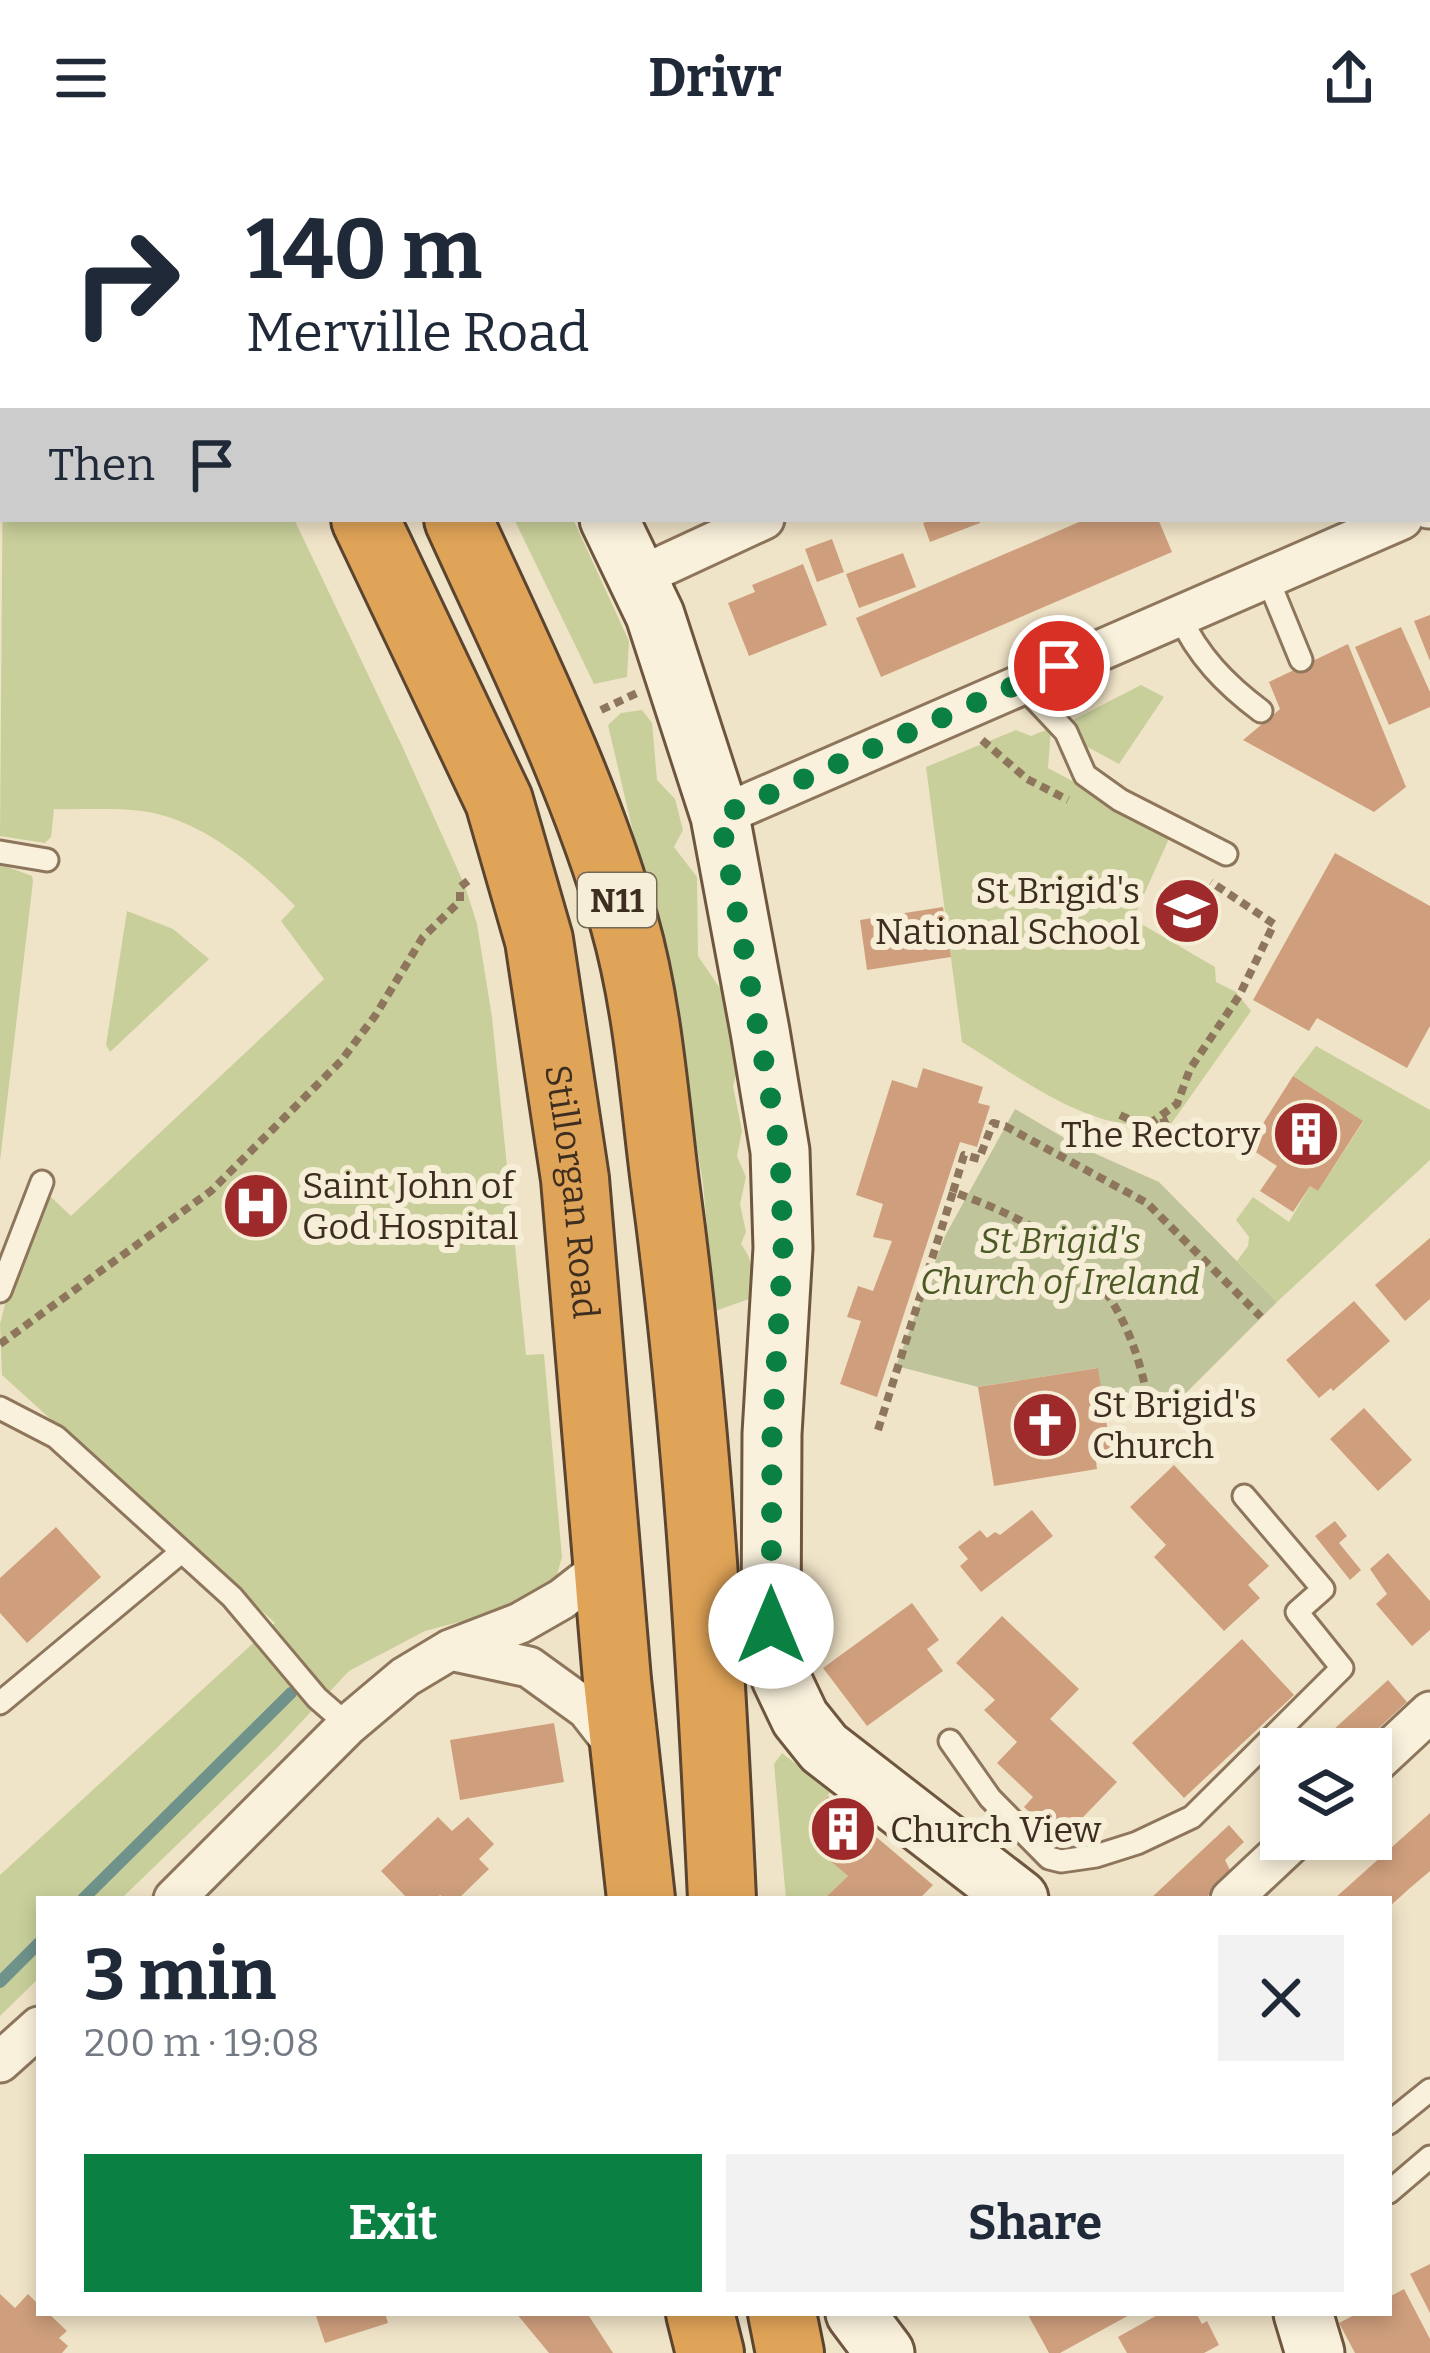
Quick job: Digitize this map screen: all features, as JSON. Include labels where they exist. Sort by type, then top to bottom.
[{"type":"highway","name":"Stillorgan Road","points":[[366,522],[499,801],[538,940],[575,1179],[641,1896]]},
{"type":"highway","name":"N11","points":[[459,522],[574,777],[625,926],[641,1005],[682,1307],[706,1591],[722,1896]]},
{"type":"highway","points":[[701,2316],[710,2353]]},
{"type":"highway","points":[[783,2316],[790,2353]]},
{"type":"street","points":[[611,522],[655,615],[720,816],[780,1151],[783,1248],[772,1434],[771,1626],[781,1678],[800,1718],[824,1748],[1014,1880]]},
{"type":"street","points":[[639,577],[758,522]]},
{"type":"street","points":[[720,816],[1395,522]]},
{"type":"street","points":[[177,1896],[348,1726],[405,1677],[450,1650],[520,1623],[562,1599],[608,1563]]},
{"type":"street","points":[[450,1650],[529,1667],[587,1709],[626,1759]]},
{"type":"street","points":[[1392,1747],[1430,1712]]},
{"type":"street","points":[[1234,1896],[1272,1860]]},
{"type":"street","points":[[0,2062],[36,2030]]},
{"type":"street","points":[[857,2316],[885,2353]]},
{"type":"street","points":[[1304,2316],[1315,2353]]},
{"type":"lane","points":[[1267,577],[1301,660]]},
{"type":"lane","points":[[1179,615],[1194,647],[1231,689],[1261,711]]},
{"type":"lane","points":[[1020,683],[1066,732],[1085,775],[1120,800],[1226,854]]},
{"type":"lane","points":[[0,852],[46,860]]},
{"type":"lane","points":[[0,1292],[42,1182]]},
{"type":"lane","points":[[0,1408],[56,1437],[232,1597],[317,1698],[348,1726]]},
{"type":"lane","points":[[950,1742],[990,1798],[1014,1880],[1061,1861],[1137,1843],[1192,1816],[1342,1668],[1298,1612],[1322,1589],[1244,1496]]},
{"type":"lane","points":[[0,1703],[179,1553]]},
{"type":"lane","points":[[1392,2121],[1430,2090]]},
{"type":"lane","points":[[1392,2189],[1430,2156]]},
{"type":"path","points":[[0,1344],[211,1191],[340,1061],[375,1016],[423,937],[460,901]]},
{"type":"path","points":[[1120,1115],[1135,1122],[1163,1118],[1177,1104],[1190,1070],[1239,996],[1274,924]]},
{"type":"path","points":[[1163,1118],[1174,1146]]},
{"type":"path","points":[[878,1430],[964,1155],[979,1159],[993,1123],[1147,1204],[1261,1318]]},
{"type":"path","points":[[952,1192],[1028,1221],[1104,1286],[1132,1340],[1146,1391]]},
{"type":"green space","name":"Saint John of God Hospital","points":[[2,522],[295,522],[403,748],[465,886],[477,924],[492,1017],[526,1355],[544,1354],[562,1557],[557,1575],[547,1586],[505,1610],[425,1631],[349,1671],[124,1896],[36,1896],[36,1981],[0,2016],[0,1875],[275,1623],[2,1375],[0,1324],[5,1304],[50,1196],[71,1216],[324,979],[281,921],[295,906],[247,862],[189,825],[137,810],[54,809],[51,837],[45,843],[0,836]]},
{"type":"green space","points":[[515,522],[574,522],[629,641],[627,677],[594,684]]},
{"type":"green space","points":[[1141,685],[1164,697],[1119,764],[1080,743],[1069,722]]},
{"type":"green space","points":[[642,710],[652,723],[657,780],[675,799],[683,830],[674,847],[697,877],[698,956],[724,994],[738,1068],[733,1086],[742,1131],[737,1156],[746,1177],[740,1204],[746,1232],[741,1244],[751,1264],[752,1284],[749,1299],[715,1311],[703,1184],[674,1007],[608,725],[621,713]]},
{"type":"green space","points":[[1051,728],[1048,768],[1171,834],[1133,919],[1215,967],[1216,982],[1236,992],[1251,1011],[1171,1124],[1142,1126],[1088,1114],[962,1042],[926,767],[1016,730],[1031,736]]},
{"type":"green space","points":[[0,864],[32,876],[33,881],[0,1161]]},
{"type":"green space","points":[[127,911],[173,929],[209,959],[110,1052],[106,1045]]},
{"type":"green space","points":[[1316,1046],[1430,1110],[1430,1160],[1277,1302],[1237,1261],[1249,1237],[1236,1220],[1253,1197],[1289,1222],[1310,1186],[1318,1191],[1363,1122],[1293,1076]]},
{"type":"green space","name":"St Brigid's Church of Ireland","points":[[1015,1109],[1078,1146],[1159,1182],[1277,1302],[1173,1406],[1157,1390],[1103,1399],[1097,1368],[978,1387],[896,1366],[945,1236]]},
{"type":"green space","points":[[782,1753],[831,1792],[818,1805],[821,1853],[848,1876],[827,1896],[786,1896],[774,1764]]},
{"type":"building","points":[[980,522],[980,523],[930,542],[923,523]]},
{"type":"building","points":[[1079,522],[1159,522],[1172,552],[881,677],[856,618]]},
{"type":"building","points":[[832,539],[844,572],[817,582],[805,549]]},
{"type":"building","points":[[903,553],[916,587],[859,608],[846,574]]},
{"type":"building","points":[[803,564],[827,625],[749,656],[728,603],[755,592],[752,585]]},
{"type":"building","points":[[1430,615],[1430,661],[1414,621]]},
{"type":"building","points":[[1401,627],[1430,692],[1430,707],[1389,725],[1355,647]]},
{"type":"building","points":[[1348,644],[1406,787],[1374,812],[1243,740],[1280,709],[1269,682]]},
{"type":"building","points":[[1335,853],[1430,906],[1430,1026],[1407,1068],[1317,1018],[1309,1031],[1253,1000]]},
{"type":"building","points":[[943,907],[951,957],[867,970],[860,920]]},
{"type":"building","points":[[923,1068],[983,1087],[978,1103],[990,1106],[977,1147],[960,1142],[877,1397],[840,1384],[861,1321],[847,1317],[858,1286],[873,1291],[892,1241],[873,1237],[883,1204],[856,1195],[892,1080],[917,1088]]},
{"type":"building","name":"The Rectory","points":[[1293,1076],[1363,1121],[1318,1191],[1310,1186],[1293,1212],[1260,1191],[1277,1166],[1248,1147]]},
{"type":"building","points":[[1430,1238],[1430,1299],[1405,1321],[1375,1285]]},
{"type":"building","points":[[1354,1301],[1390,1341],[1319,1398],[1286,1360]]},
{"type":"building","name":"St Brigid's Church","points":[[1098,1368],[1111,1452],[1095,1454],[1097,1469],[994,1486],[978,1387]]},
{"type":"building","points":[[1364,1408],[1412,1460],[1378,1491],[1330,1439]]},
{"type":"building","points":[[1174,1465],[1269,1566],[1248,1585],[1260,1598],[1224,1631],[1154,1557],[1166,1545],[1130,1507]]},
{"type":"building","points":[[1032,1510],[1053,1536],[981,1592],[960,1566],[968,1559],[958,1547],[980,1530],[987,1538],[995,1532],[1000,1535]]},
{"type":"building","points":[[1335,1521],[1347,1536],[1339,1543],[1361,1570],[1350,1580],[1315,1536]]},
{"type":"building","points":[[56,1527],[101,1577],[27,1643],[0,1613],[0,1578]]},
{"type":"building","points":[[1388,1553],[1430,1601],[1430,1630],[1412,1646],[1376,1604],[1387,1594],[1370,1569]]},
{"type":"building","points":[[912,1603],[939,1640],[927,1649],[943,1671],[867,1726],[823,1668]]},
{"type":"building","points":[[1002,1616],[1079,1689],[1050,1719],[1117,1782],[1060,1841],[1024,1807],[1033,1797],[997,1763],[1017,1742],[984,1710],[995,1700],[956,1663]]},
{"type":"building","points":[[1242,1639],[1294,1695],[1184,1798],[1132,1743]]},
{"type":"building","points":[[1388,1680],[1407,1702],[1379,1728],[1335,1728]]},
{"type":"building","points":[[554,1723],[564,1782],[460,1800],[450,1740]]},
{"type":"building","name":"Church View","points":[[828,1796],[933,1885],[922,1896],[827,1896],[848,1876],[821,1853],[818,1805]]},
{"type":"building","points":[[1430,1813],[1430,1871],[1392,1904],[1392,1896],[1337,1896],[1378,1860],[1392,1860],[1392,1847]]},
{"type":"building","points":[[438,1817],[452,1831],[468,1817],[494,1844],[479,1859],[489,1869],[461,1896],[405,1896],[381,1871]]},
{"type":"building","points":[[1229,1825],[1244,1842],[1225,1860],[1232,1874],[1207,1896],[1153,1896]]},
{"type":"building","points":[[1430,2264],[1430,2313],[1410,2274]]},
{"type":"building","points":[[1404,2289],[1430,2339],[1430,2353],[1355,2353],[1339,2323],[1352,2316],[1392,2316],[1392,2295]]},
{"type":"building","points":[[0,2294],[15,2308],[28,2294],[36,2302],[36,2316],[51,2316],[67,2331],[59,2338],[68,2346],[62,2353],[0,2353]]},
{"type":"building","points":[[316,2316],[386,2316],[388,2323],[325,2343]]},
{"type":"building","points":[[518,2316],[589,2316],[613,2353],[549,2353]]},
{"type":"building","points":[[1029,2316],[1128,2316],[1060,2353],[1049,2353]]},
{"type":"building","points":[[1156,2316],[1198,2316],[1202,2324],[1207,2321],[1219,2345],[1204,2353],[1127,2353],[1118,2337]]},
{"type":"waterway","points":[[86,1896],[291,1693]]},
{"type":"waterway","points":[[0,1982],[36,1946]]},
{"type":"place","name":"St Brigid's National School","points":[[1187,911]]},
{"type":"place","name":"The Rectory","points":[[1306,1134]]},
{"type":"place","name":"Saint John of God Hospital","points":[[256,1206]]},
{"type":"place","name":"St Brigid's Church","points":[[1045,1425]]},
{"type":"place","name":"Church View","points":[[843,1829]]},
{"type":"route","points":[[771,1626],[772,1434],[782,1309],[780,1151],[720,816],[1059,666]]}]
